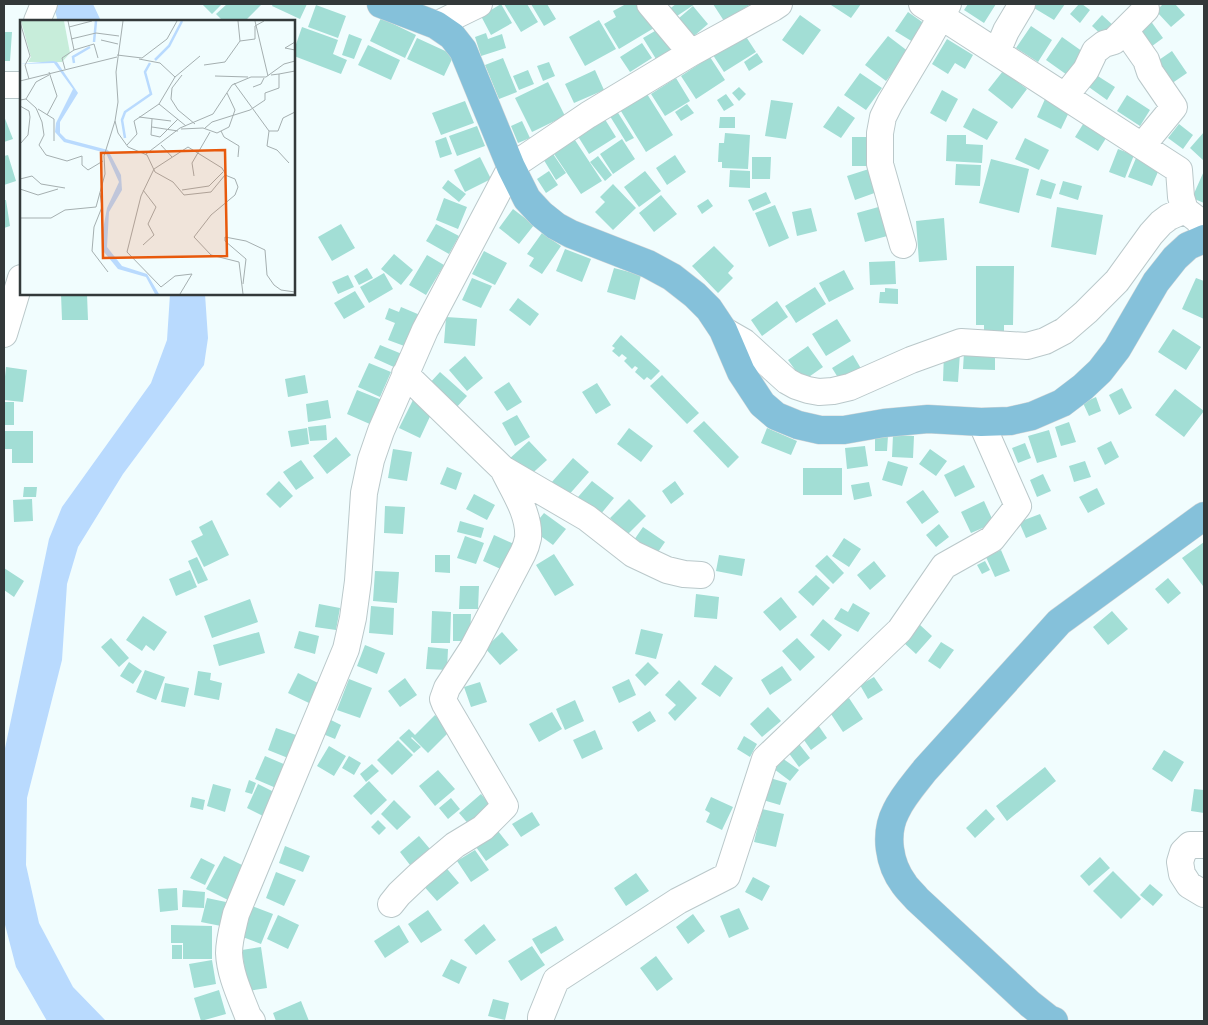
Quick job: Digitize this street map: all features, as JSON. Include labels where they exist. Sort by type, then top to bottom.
[{"type":"main road","points":[[381,4],[436,25],[452,36],[463,50],[511,167],[527,199],[541,214],[556,226],[571,234],[648,264],[672,277],[694,295],[709,309],[723,330],[741,372],[762,404],[776,416],[798,426],[820,430],[844,430],[884,422],[928,419],[981,422],[1010,421],[1032,416],[1062,403],[1100,371],[1117,349],[1156,282],[1175,258],[1188,246],[1204,239]]},
{"type":"main road","points":[[1054,1021],[1030,1004],[903,884],[890,855],[889,839],[891,824],[895,812],[925,770],[1059,622],[1204,516]]},
{"type":"street","points":[[436,25],[480,4]]},
{"type":"street","points":[[650,4],[691,52]]},
{"type":"street","points":[[252,1021],[248,1016],[232,975],[229,952],[232,928],[236,914],[346,649],[353,618],[358,581],[364,492],[367,476],[381,431],[425,330],[511,167],[588,115],[691,52],[779,4]]},
{"type":"street","points":[[998,52],[1006,31],[1022,4]]},
{"type":"street","points":[[903,245],[880,164],[880,134],[883,117],[890,103],[930,36],[937,8],[998,52],[1179,170],[1181,197],[1185,210],[1198,220],[1204,229]]},
{"type":"street","points":[[1065,96],[1086,70],[1095,51],[1104,44],[1114,41],[1146,9]]},
{"type":"street","points":[[1125,30],[1146,60],[1150,72],[1174,108],[1142,146]]},
{"type":"street","points":[[4,85],[20,85]]},
{"type":"street","points":[[723,330],[744,342],[787,381],[796,386],[819,392],[850,387],[911,360],[961,342],[1027,346],[1045,340],[1064,330],[1086,312],[1117,281],[1150,234],[1161,223],[1185,210]]},
{"type":"street","points":[[4,334],[20,281]]},
{"type":"street","points":[[405,374],[503,469],[587,518],[633,554],[667,570],[701,575]]},
{"type":"street","points":[[541,1021],[556,980],[678,901],[727,876],[766,760],[900,630],[944,566],[992,539],[1018,506],[981,422]]},
{"type":"street","points":[[392,904],[398,894],[418,876],[455,845],[483,828],[505,806],[443,699],[447,688],[473,648],[523,553],[528,539],[527,525],[522,509],[503,469]]},
{"type":"street","points":[[1204,845],[1190,845],[1183,852],[1180,862],[1182,874],[1189,885],[1204,894]]},
{"type":"water","points":[[44,4],[93,4],[101,20],[56,20],[54,8]]},
{"type":"water","points":[[170,295],[205,295],[208,338],[204,365],[123,474],[78,547],[67,584],[62,660],[27,798],[26,865],[39,923],[73,987],[106,1021],[47,1021],[16,967],[4,921],[4,753],[49,539],[62,507],[151,383],[167,340]]},
{"type":"building","points":[[202,4],[222,4],[212,14]]},
{"type":"building","points":[[227,4],[262,4],[246,20],[222,20],[216,14]]},
{"type":"building","points":[[273,4],[307,4],[300,19],[272,6]]},
{"type":"building","points":[[501,4],[512,23],[491,35],[481,16]]},
{"type":"building","points":[[504,4],[527,4],[538,22],[521,32]]},
{"type":"building","points":[[531,4],[547,4],[556,19],[544,26]]},
{"type":"building","points":[[626,4],[639,4],[654,28],[619,49],[604,24],[616,17],[613,11]]},
{"type":"building","points":[[676,4],[695,4],[674,18],[668,10]]},
{"type":"building","points":[[713,4],[751,4],[724,21]]},
{"type":"building","points":[[832,4],[861,4],[851,18]]},
{"type":"building","points":[[968,4],[996,4],[984,23],[964,10]]},
{"type":"building","points":[[1037,4],[1065,4],[1054,20],[1034,8]]},
{"type":"building","points":[[1079,4],[1090,10],[1080,23],[1070,14]]},
{"type":"building","points":[[1163,4],[1175,4],[1185,15],[1171,27],[1156,11]]},
{"type":"building","points":[[316,5],[346,16],[338,38],[308,27]]},
{"type":"building","points":[[693,6],[708,24],[694,36],[679,18]]},
{"type":"building","points":[[908,12],[925,24],[913,42],[895,31]]},
{"type":"building","points":[[800,15],[821,30],[803,55],[782,40]]},
{"type":"building","points":[[1102,15],[1116,28],[1106,39],[1092,26]]},
{"type":"building","points":[[381,18],[416,35],[405,58],[370,41]]},
{"type":"building","points":[[599,20],[616,49],[585,66],[569,37]]},
{"type":"building","points":[[1150,20],[1163,38],[1144,52],[1131,33]]},
{"type":"building","points":[[1031,26],[1052,40],[1038,62],[1016,48]]},
{"type":"building","points":[[302,27],[338,40],[333,54],[347,60],[341,74],[295,56],[295,47]]},
{"type":"building","points":[[660,28],[672,50],[656,59],[643,38]]},
{"type":"building","points":[[4,32],[12,32],[10,61],[4,61]]},
{"type":"building","points":[[743,32],[756,52],[724,72],[711,52]]},
{"type":"building","points":[[486,33],[488,39],[502,34],[506,48],[481,56],[475,37]]},
{"type":"building","points":[[349,34],[362,39],[354,59],[342,55]]},
{"type":"building","points":[[888,36],[909,52],[886,81],[865,65]]},
{"type":"building","points":[[1062,37],[1086,54],[1070,77],[1046,60]]},
{"type":"building","points":[[417,38],[454,55],[444,76],[407,59]]},
{"type":"building","points":[[947,39],[973,55],[965,69],[955,63],[948,74],[932,64]]},
{"type":"building","points":[[642,43],[652,58],[630,72],[620,57]]},
{"type":"building","points":[[368,45],[400,60],[391,80],[358,65]]},
{"type":"building","points":[[1172,51],[1187,73],[1168,86],[1153,64]]},
{"type":"building","points":[[757,53],[763,62],[749,71],[744,62]]},
{"type":"building","points":[[710,57],[725,80],[696,99],[681,76]]},
{"type":"building","points":[[503,58],[517,92],[499,99],[485,65]]},
{"type":"building","points":[[549,62],[555,76],[543,81],[537,66]]},
{"type":"building","points":[[528,70],[534,84],[519,90],[513,76]]},
{"type":"building","points":[[595,70],[604,90],[574,103],[565,84]]},
{"type":"building","points":[[1003,71],[1027,89],[1012,109],[988,90]]},
{"type":"building","points":[[860,73],[882,88],[866,110],[844,95]]},
{"type":"building","points":[[1093,73],[1115,87],[1107,100],[1086,85]]},
{"type":"building","points":[[676,78],[690,101],[665,116],[651,94]]},
{"type":"building","points":[[548,82],[565,116],[532,132],[515,98]]},
{"type":"building","points":[[642,86],[673,135],[646,152],[616,103]]},
{"type":"building","points":[[739,87],[746,94],[739,101],[732,93]]},
{"type":"building","points":[[942,90],[958,99],[946,122],[930,113]]},
{"type":"building","points":[[726,94],[734,105],[724,111],[717,100]]},
{"type":"building","points":[[1127,95],[1150,110],[1140,126],[1117,111]]},
{"type":"building","points":[[1045,99],[1070,110],[1061,129],[1037,117]]},
{"type":"building","points":[[771,100],[793,103],[786,139],[765,136]]},
{"type":"building","points":[[465,101],[474,123],[441,135],[432,113]]},
{"type":"building","points":[[687,104],[694,113],[681,121],[675,112]]},
{"type":"building","points":[[838,106],[855,118],[841,138],[823,127]]},
{"type":"building","points":[[615,108],[634,138],[626,142],[608,113]]},
{"type":"building","points":[[973,108],[998,122],[987,140],[963,127]]},
{"type":"building","points":[[601,113],[616,137],[589,154],[574,130]]},
{"type":"building","points":[[4,116],[13,139],[4,142]]},
{"type":"building","points":[[720,117],[735,117],[735,128],[719,128]]},
{"type":"building","points":[[522,121],[530,138],[518,143],[511,126]]},
{"type":"building","points":[[1085,121],[1108,135],[1098,151],[1075,137]]},
{"type":"building","points":[[1179,124],[1193,135],[1183,149],[1168,138]]},
{"type":"building","points":[[477,126],[485,146],[457,156],[449,136]]},
{"type":"building","points":[[1204,132],[1204,161],[1190,148]]},
{"type":"building","points":[[725,133],[750,135],[748,169],[722,168],[722,162],[718,162],[719,143],[724,143]]},
{"type":"building","points":[[571,134],[602,181],[581,194],[550,148]]},
{"type":"building","points":[[947,135],[966,135],[966,144],[983,145],[982,163],[946,161]]},
{"type":"building","points":[[446,137],[452,154],[440,158],[435,141]]},
{"type":"building","points":[[852,137],[869,137],[869,166],[852,166]]},
{"type":"building","points":[[1025,138],[1049,150],[1039,170],[1015,159]]},
{"type":"building","points":[[622,139],[635,159],[613,174],[600,154]]},
{"type":"building","points":[[1118,149],[1134,155],[1125,178],[1109,172]]},
{"type":"building","points":[[551,151],[566,173],[556,180],[542,157]]},
{"type":"building","points":[[8,155],[16,181],[4,185],[4,156]]},
{"type":"building","points":[[675,155],[686,172],[667,185],[656,168]]},
{"type":"building","points":[[598,156],[612,175],[605,181],[590,162]]},
{"type":"building","points":[[480,157],[491,179],[465,192],[454,170]]},
{"type":"building","points":[[752,157],[771,157],[770,179],[752,179]]},
{"type":"building","points":[[1136,158],[1160,167],[1152,186],[1128,177]]},
{"type":"building","points":[[991,159],[1029,169],[1019,213],[979,203]]},
{"type":"building","points":[[956,164],[981,165],[980,186],[955,185]]},
{"type":"building","points":[[872,168],[880,191],[855,200],[847,176]]},
{"type":"building","points":[[730,170],[750,171],[750,188],[729,187]]},
{"type":"building","points":[[549,171],[558,185],[546,193],[537,179]]},
{"type":"building","points":[[645,171],[661,191],[639,207],[624,187]]},
{"type":"building","points":[[1204,171],[1204,203],[1192,198]]},
{"type":"building","points":[[1041,179],[1056,184],[1051,199],[1036,195]]},
{"type":"building","points":[[448,180],[466,194],[459,202],[442,188]]},
{"type":"building","points":[[1063,181],[1082,186],[1078,200],[1059,194]]},
{"type":"building","points":[[613,184],[636,208],[613,230],[595,212],[605,202],[600,197]]},
{"type":"building","points":[[766,192],[771,203],[753,211],[748,200]]},
{"type":"building","points":[[661,195],[677,214],[654,232],[639,213]]},
{"type":"building","points":[[444,198],[467,207],[458,229],[436,220]]},
{"type":"building","points":[[708,199],[713,206],[702,214],[697,206]]},
{"type":"building","points":[[4,200],[6,200],[10,226],[4,228]]},
{"type":"building","points":[[775,205],[789,238],[769,247],[755,213]]},
{"type":"building","points":[[882,206],[891,235],[865,242],[857,213]]},
{"type":"building","points":[[1057,207],[1103,215],[1096,255],[1051,247]]},
{"type":"building","points":[[811,208],[817,231],[797,236],[792,212]]},
{"type":"building","points":[[513,209],[534,225],[519,244],[499,228]]},
{"type":"building","points":[[944,218],[947,260],[919,262],[916,221]]},
{"type":"building","points":[[341,224],[355,248],[332,261],[318,237]]},
{"type":"building","points":[[436,224],[459,236],[449,254],[426,241]]},
{"type":"building","points":[[542,233],[561,246],[542,274],[529,266],[534,258],[527,254]]},
{"type":"building","points":[[714,246],[734,266],[728,273],[733,278],[718,293],[692,266]]},
{"type":"building","points":[[565,249],[591,259],[582,282],[556,271]]},
{"type":"building","points":[[484,251],[507,263],[495,285],[472,274]]},
{"type":"building","points":[[394,254],[413,270],[401,285],[381,269]]},
{"type":"building","points":[[427,255],[444,265],[426,295],[409,285]]},
{"type":"building","points":[[895,261],[896,284],[870,285],[869,262]]},
{"type":"building","points":[[976,266],[1014,266],[1013,325],[1004,325],[1004,333],[984,333],[984,325],[976,325]]},
{"type":"building","points":[[367,268],[373,278],[359,285],[354,276]]},
{"type":"building","points":[[614,268],[641,275],[635,300],[607,292]]},
{"type":"building","points":[[844,270],[854,289],[829,302],[819,283]]},
{"type":"building","points":[[384,273],[393,289],[369,303],[360,287]]},
{"type":"building","points":[[348,275],[354,287],[338,294],[332,282]]},
{"type":"building","points":[[472,278],[492,286],[481,308],[462,300]]},
{"type":"building","points":[[1196,278],[1204,281],[1204,319],[1182,309]]},
{"type":"building","points":[[815,287],[826,304],[796,323],[785,306]]},
{"type":"building","points":[[885,288],[898,289],[898,304],[879,303],[880,292],[885,292]]},
{"type":"building","points":[[355,291],[365,307],[344,319],[334,303]]},
{"type":"building","points":[[61,295],[87,295],[88,320],[62,320]]},
{"type":"building","points":[[518,298],[539,314],[530,326],[509,310]]},
{"type":"building","points":[[777,301],[788,317],[762,336],[751,320]]},
{"type":"building","points":[[401,307],[420,315],[407,347],[388,340],[395,323],[385,319],[389,308],[399,312]]},
{"type":"building","points":[[446,317],[477,319],[475,346],[444,343]]},
{"type":"building","points":[[837,319],[851,341],[826,356],[812,334]]},
{"type":"building","points":[[1173,329],[1201,347],[1186,370],[1158,352]]},
{"type":"building","points":[[621,335],[660,371],[651,380],[647,377],[644,380],[635,372],[638,368],[635,366],[632,369],[624,361],[627,358],[622,354],[619,357],[612,351],[615,348],[612,346]]},
{"type":"building","points":[[380,345],[402,354],[396,368],[374,358]]},
{"type":"building","points":[[808,346],[823,367],[803,381],[788,360]]},
{"type":"building","points":[[944,352],[960,353],[958,382],[943,381]]},
{"type":"building","points":[[964,352],[995,353],[995,370],[963,369]]},
{"type":"building","points":[[853,355],[863,372],[842,384],[832,368]]},
{"type":"building","points":[[465,356],[483,378],[467,391],[449,370]]},
{"type":"building","points":[[369,363],[391,372],[380,397],[358,387]]},
{"type":"building","points":[[6,367],[27,370],[23,402],[4,400]]},
{"type":"building","points":[[440,372],[467,396],[455,409],[428,385]]},
{"type":"building","points":[[305,375],[308,393],[288,397],[285,379]]},
{"type":"building","points":[[662,375],[699,413],[687,424],[650,386]]},
{"type":"building","points":[[509,382],[522,402],[507,411],[494,392]]},
{"type":"building","points":[[597,383],[611,405],[596,414],[582,392]]},
{"type":"building","points":[[1122,388],[1132,408],[1119,415],[1109,395]]},
{"type":"building","points":[[1175,389],[1204,411],[1184,437],[1155,415]]},
{"type":"building","points":[[357,390],[382,400],[372,425],[347,414]]},
{"type":"building","points":[[1096,397],[1101,411],[1089,416],[1083,403]]},
{"type":"building","points":[[328,400],[331,418],[308,422],[306,404]]},
{"type":"building","points":[[413,400],[433,410],[420,438],[399,428]]},
{"type":"building","points":[[4,402],[14,402],[14,425],[4,425]]},
{"type":"building","points":[[517,415],[530,437],[515,446],[502,423]]},
{"type":"building","points":[[704,421],[739,457],[728,468],[693,431]]},
{"type":"building","points":[[1069,422],[1076,442],[1061,446],[1055,427]]},
{"type":"building","points":[[326,425],[327,440],[310,441],[308,427]]},
{"type":"building","points":[[307,428],[309,444],[291,447],[288,431]]},
{"type":"building","points":[[629,428],[653,446],[641,462],[617,444]]},
{"type":"building","points":[[767,428],[797,441],[791,455],[761,443]]},
{"type":"building","points":[[1049,430],[1057,457],[1037,463],[1028,436]]},
{"type":"building","points":[[5,431],[33,431],[33,463],[12,463],[12,449],[5,449]]},
{"type":"building","points":[[875,435],[888,436],[887,451],[875,451]]},
{"type":"building","points":[[893,435],[914,436],[913,458],[892,457]]},
{"type":"building","points":[[336,437],[351,455],[327,474],[313,456]]},
{"type":"building","points":[[529,441],[547,460],[526,479],[508,460]]},
{"type":"building","points":[[1111,441],[1119,457],[1105,465],[1097,448]]},
{"type":"building","points":[[1025,443],[1031,458],[1018,463],[1012,448]]},
{"type":"building","points":[[865,446],[868,466],[847,469],[845,448]]},
{"type":"building","points":[[393,449],[412,452],[407,481],[388,478]]},
{"type":"building","points":[[930,449],[947,461],[936,476],[919,464]]},
{"type":"building","points":[[573,458],[589,472],[567,497],[551,483]]},
{"type":"building","points":[[301,460],[314,478],[296,490],[283,472]]},
{"type":"building","points":[[888,461],[908,467],[902,486],[882,480]]},
{"type":"building","points":[[1085,461],[1091,477],[1074,482],[1069,466]]},
{"type":"building","points":[[964,465],[975,487],[955,497],[944,475]]},
{"type":"building","points":[[447,467],[462,473],[456,490],[440,484]]},
{"type":"building","points":[[803,468],[842,468],[842,495],[803,495]]},
{"type":"building","points":[[1043,474],[1051,491],[1037,497],[1030,480]]},
{"type":"building","points":[[279,481],[293,496],[280,508],[266,494]]},
{"type":"building","points":[[592,481],[614,498],[600,515],[578,497]]},
{"type":"building","points":[[675,481],[684,494],[671,504],[662,491]]},
{"type":"building","points":[[869,482],[872,496],[854,500],[851,485]]},
{"type":"building","points":[[24,487],[37,487],[36,497],[23,497]]},
{"type":"building","points":[[1097,488],[1105,504],[1088,513],[1079,497]]},
{"type":"building","points":[[923,490],[939,512],[922,524],[906,502]]},
{"type":"building","points":[[474,494],[495,505],[487,520],[466,509]]},
{"type":"building","points":[[32,499],[33,521],[14,522],[13,500]]},
{"type":"building","points":[[629,499],[646,516],[627,535],[610,518]]},
{"type":"building","points":[[984,501],[994,523],[971,533],[961,512]]},
{"type":"building","points":[[385,506],[405,507],[403,534],[384,533]]},
{"type":"building","points":[[544,513],[566,529],[553,545],[531,529]]},
{"type":"building","points":[[1040,514],[1047,529],[1026,538],[1019,522]]},
{"type":"building","points":[[212,520],[229,555],[204,567],[191,541],[203,535],[199,527]]},
{"type":"building","points":[[460,521],[484,528],[481,538],[457,532]]},
{"type":"building","points":[[939,524],[949,537],[936,547],[926,535]]},
{"type":"building","points":[[643,527],[665,542],[656,555],[634,540]]},
{"type":"building","points":[[494,535],[516,545],[505,571],[483,561]]},
{"type":"building","points":[[465,536],[484,543],[476,564],[457,558]]},
{"type":"building","points":[[844,538],[861,549],[849,567],[832,556]]},
{"type":"building","points":[[1204,542],[1204,585],[1203,586],[1182,558]]},
{"type":"building","points":[[1001,550],[1010,571],[995,577],[986,557]]},
{"type":"building","points":[[554,554],[574,585],[555,596],[536,565]]},
{"type":"building","points":[[435,555],[450,555],[450,573],[435,572]]},
{"type":"building","points":[[719,555],[745,559],[742,576],[716,571]]},
{"type":"building","points":[[827,555],[844,573],[833,584],[815,566]]},
{"type":"building","points":[[197,557],[208,580],[198,584],[188,561]]},
{"type":"building","points":[[874,561],[886,576],[870,590],[857,575]]},
{"type":"building","points":[[985,561],[990,570],[982,574],[977,565]]},
{"type":"building","points":[[4,568],[24,581],[14,597],[4,590]]},
{"type":"building","points":[[190,570],[197,587],[176,596],[169,579]]},
{"type":"building","points":[[375,571],[399,572],[397,603],[373,601]]},
{"type":"building","points":[[816,575],[830,588],[813,606],[798,592]]},
{"type":"building","points":[[1168,578],[1181,593],[1168,604],[1155,589]]},
{"type":"building","points":[[460,586],[479,586],[478,609],[459,609]]},
{"type":"building","points":[[696,594],[719,597],[717,619],[694,617]]},
{"type":"building","points":[[781,597],[797,617],[780,631],[763,612]]},
{"type":"building","points":[[250,599],[258,622],[212,638],[204,616]]},
{"type":"building","points":[[853,603],[870,613],[858,632],[834,619],[841,608],[848,612]]},
{"type":"building","points":[[319,604],[340,608],[336,630],[315,627]]},
{"type":"building","points":[[371,606],[394,608],[393,635],[369,633]]},
{"type":"building","points":[[432,611],[451,612],[450,643],[431,643]]},
{"type":"building","points":[[1112,611],[1128,629],[1108,645],[1093,627]]},
{"type":"building","points":[[453,614],[471,614],[470,641],[453,641]]},
{"type":"building","points":[[143,616],[167,632],[154,651],[146,645],[142,651],[126,640]]},
{"type":"building","points":[[823,619],[842,635],[829,651],[810,635]]},
{"type":"building","points":[[919,624],[932,636],[916,654],[903,642]]},
{"type":"building","points":[[641,629],[663,634],[656,659],[635,654]]},
{"type":"building","points":[[299,631],[319,636],[315,654],[294,648]]},
{"type":"building","points":[[259,632],[265,653],[219,666],[213,645]]},
{"type":"building","points":[[502,632],[518,650],[500,665],[485,648]]},
{"type":"building","points":[[111,638],[129,658],[119,667],[101,647]]},
{"type":"building","points":[[797,638],[815,657],[800,671],[782,651]]},
{"type":"building","points":[[941,642],[954,650],[940,669],[928,661]]},
{"type":"building","points":[[365,645],[385,653],[377,674],[357,666]]},
{"type":"building","points":[[428,647],[448,649],[447,670],[426,669]]},
{"type":"building","points":[[129,662],[142,671],[133,684],[120,676]]},
{"type":"building","points":[[648,662],[659,673],[645,686],[635,675]]},
{"type":"building","points":[[715,665],[733,678],[720,697],[701,684]]},
{"type":"building","points":[[782,666],[792,680],[770,695],[761,680]]},
{"type":"building","points":[[145,670],[165,677],[156,700],[136,692]]},
{"type":"building","points":[[198,671],[211,673],[210,680],[222,683],[219,700],[194,695]]},
{"type":"building","points":[[298,673],[318,683],[309,703],[288,693]]},
{"type":"building","points":[[874,677],[883,690],[868,699],[860,685]]},
{"type":"building","points":[[405,678],[417,695],[400,707],[388,691]]},
{"type":"building","points":[[349,679],[372,688],[360,718],[337,710]]},
{"type":"building","points":[[629,679],[636,695],[619,703],[612,687]]},
{"type":"building","points":[[679,680],[697,698],[675,721],[668,713],[676,705],[665,695]]},
{"type":"building","points":[[480,682],[487,702],[471,707],[464,687]]},
{"type":"building","points":[[165,683],[189,688],[185,707],[161,702]]},
{"type":"building","points":[[849,698],[863,719],[843,732],[829,711]]},
{"type":"building","points":[[575,700],[584,721],[565,730],[556,709]]},
{"type":"building","points":[[768,707],[781,721],[762,737],[750,724]]},
{"type":"building","points":[[650,711],[656,721],[638,732],[632,722]]},
{"type":"building","points":[[552,712],[562,729],[539,742],[529,724]]},
{"type":"building","points":[[435,715],[450,731],[428,753],[412,737],[421,747],[414,753],[399,738],[409,729],[415,735]]},
{"type":"building","points":[[329,719],[341,725],[335,739],[323,734]]},
{"type":"building","points":[[816,722],[827,738],[811,750],[799,733]]},
{"type":"building","points":[[276,728],[296,735],[288,758],[268,750]]},
{"type":"building","points":[[595,730],[603,749],[582,759],[573,740]]},
{"type":"building","points":[[744,736],[757,744],[750,757],[737,749]]},
{"type":"building","points":[[398,740],[413,755],[392,775],[377,760]]},
{"type":"building","points":[[799,744],[810,758],[799,767],[788,752]]},
{"type":"building","points":[[329,746],[346,756],[334,776],[317,766]]},
{"type":"building","points":[[1164,750],[1184,762],[1172,782],[1152,769]]},
{"type":"building","points":[[265,756],[286,765],[276,788],[255,779]]},
{"type":"building","points":[[349,756],[361,763],[354,775],[342,768]]},
{"type":"building","points":[[782,758],[799,770],[790,781],[774,769]]},
{"type":"building","points":[[372,764],[379,771],[366,782],[360,774]]},
{"type":"building","points":[[1045,767],[1056,781],[1007,821],[996,806]]},
{"type":"building","points":[[438,770],[455,789],[435,806],[419,786]]},
{"type":"building","points":[[770,778],[787,783],[780,805],[763,800]]},
{"type":"building","points":[[249,780],[256,783],[252,794],[245,792]]},
{"type":"building","points":[[369,781],[387,800],[371,815],[353,796]]},
{"type":"building","points":[[213,784],[231,789],[225,812],[207,806]]},
{"type":"building","points":[[258,784],[274,792],[263,816],[247,808]]},
{"type":"building","points":[[1194,789],[1204,790],[1204,813],[1191,811]]},
{"type":"building","points":[[481,794],[493,808],[471,827],[459,813]]},
{"type":"building","points":[[192,797],[205,800],[203,810],[190,807]]},
{"type":"building","points":[[711,797],[733,807],[722,830],[706,822],[710,813],[705,810]]},
{"type":"building","points":[[451,798],[460,809],[448,819],[439,808]]},
{"type":"building","points":[[394,800],[411,817],[397,830],[381,814]]},
{"type":"building","points":[[762,809],[784,814],[776,847],[754,842]]},
{"type":"building","points":[[986,809],[995,819],[975,838],[966,828]]},
{"type":"building","points":[[532,812],[540,825],[521,837],[512,824]]},
{"type":"building","points":[[378,820],[386,828],[379,835],[371,827]]},
{"type":"building","points":[[498,831],[509,845],[486,861],[476,847]]},
{"type":"building","points":[[419,836],[430,849],[410,865],[400,852]]},
{"type":"building","points":[[285,846],[310,856],[303,872],[279,863]]},
{"type":"building","points":[[475,850],[489,870],[471,882],[457,861]]},
{"type":"building","points":[[224,856],[246,867],[228,900],[206,889]]},
{"type":"building","points":[[1100,857],[1110,868],[1089,886],[1080,876]]},
{"type":"building","points":[[201,858],[215,865],[205,885],[190,878]]},
{"type":"building","points":[[443,864],[459,883],[437,901],[421,883]]},
{"type":"building","points":[[1113,871],[1141,899],[1121,919],[1093,891]]},
{"type":"building","points":[[276,872],[296,880],[284,906],[266,898]]},
{"type":"building","points":[[636,873],[649,891],[626,906],[614,888]]},
{"type":"building","points":[[753,877],[770,886],[762,901],[745,892]]},
{"type":"building","points":[[1150,884],[1163,895],[1153,906],[1140,895]]},
{"type":"building","points":[[177,888],[178,910],[160,912],[158,889]]},
{"type":"building","points":[[183,890],[205,892],[204,908],[182,907]]},
{"type":"building","points":[[207,898],[226,902],[221,926],[201,922]]},
{"type":"building","points":[[252,906],[273,914],[261,944],[240,936]]},
{"type":"building","points":[[739,908],[749,929],[729,938],[720,916]]},
{"type":"building","points":[[428,910],[442,930],[421,943],[408,924]]},
{"type":"building","points":[[693,914],[705,931],[688,944],[676,927]]},
{"type":"building","points":[[278,915],[299,925],[288,949],[267,939]]},
{"type":"building","points":[[484,924],[496,940],[476,955],[464,940]]},
{"type":"building","points":[[171,925],[212,926],[212,959],[183,959],[183,943],[171,943]]},
{"type":"building","points":[[399,925],[409,942],[385,958],[374,941]]},
{"type":"building","points":[[556,926],[564,940],[541,954],[532,939]]},
{"type":"building","points":[[172,945],[182,945],[182,959],[172,959]]},
{"type":"building","points":[[532,946],[545,965],[521,981],[508,961]]},
{"type":"building","points":[[261,947],[267,988],[248,991],[242,950]]},
{"type":"building","points":[[656,956],[673,979],[657,991],[640,968]]},
{"type":"building","points":[[451,959],[467,967],[459,984],[442,976]]},
{"type":"building","points":[[212,960],[216,984],[194,988],[189,964]]},
{"type":"building","points":[[219,990],[226,1014],[201,1021],[194,998]]},
{"type":"building","points":[[493,999],[509,1003],[505,1020],[488,1016]]},
{"type":"building","points":[[301,1001],[309,1021],[276,1021],[273,1013]]}]
